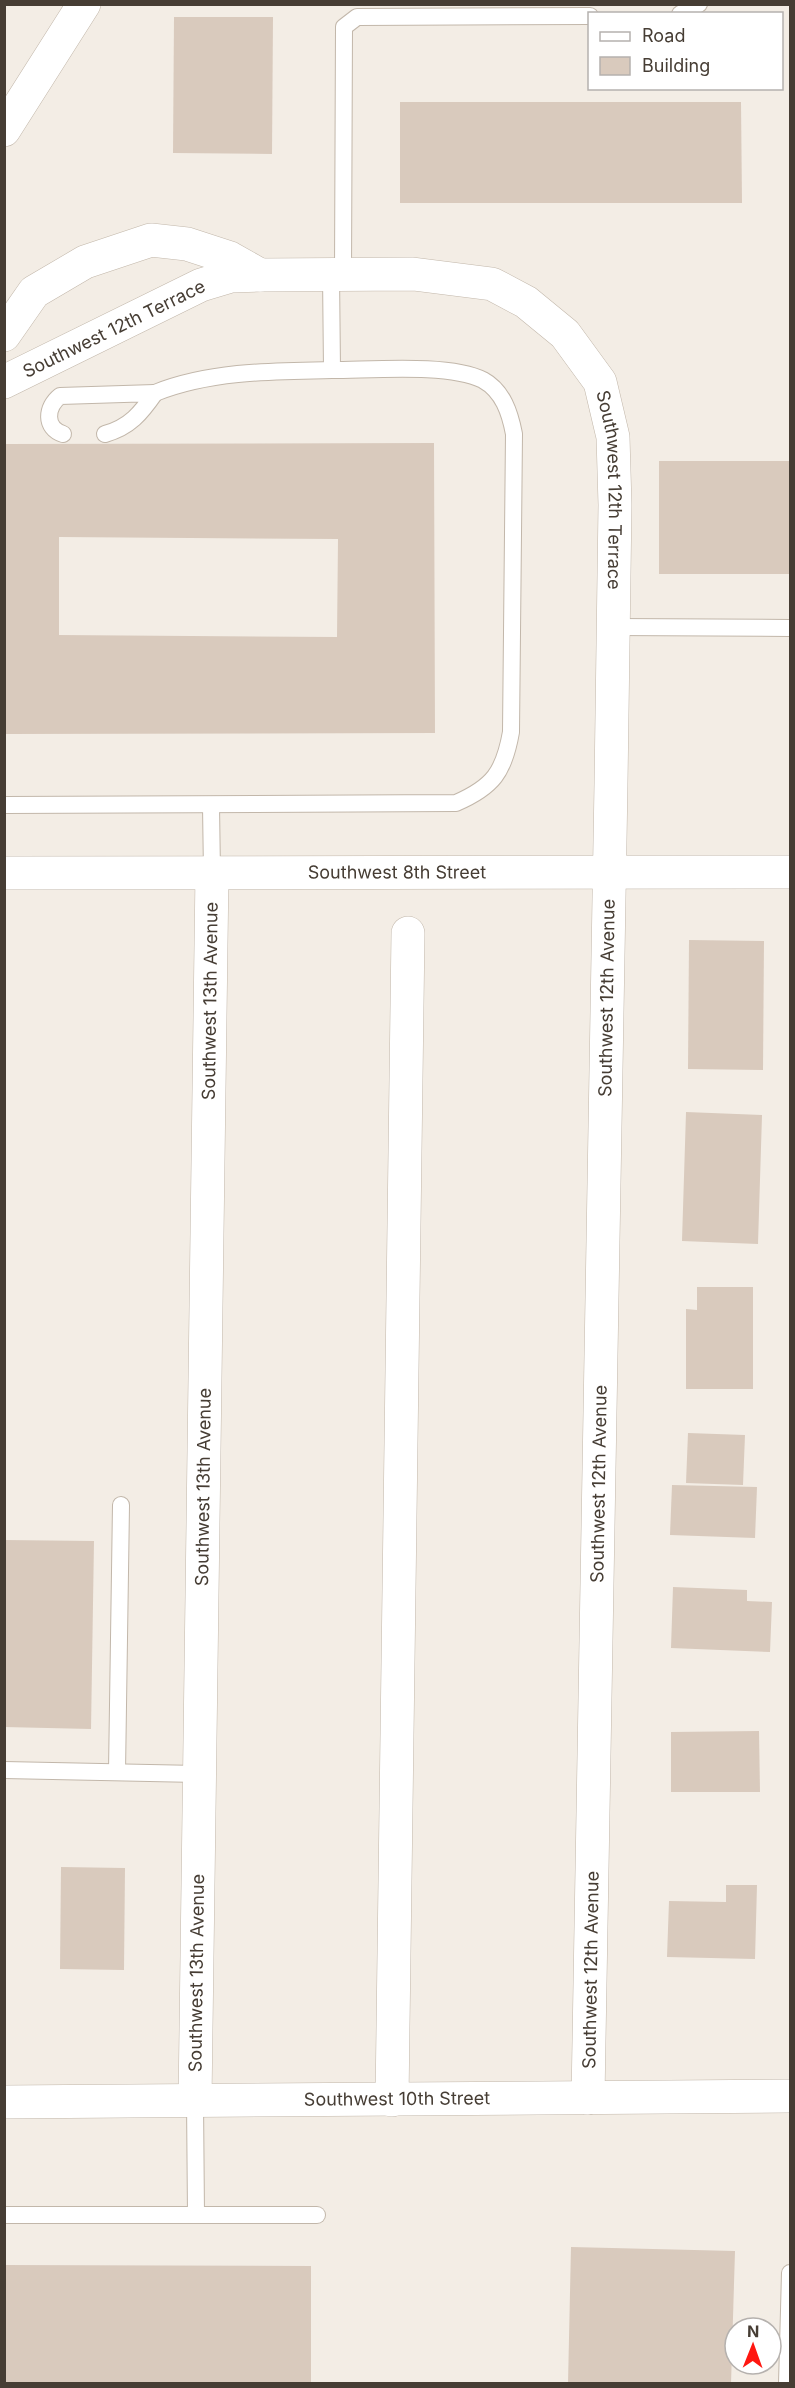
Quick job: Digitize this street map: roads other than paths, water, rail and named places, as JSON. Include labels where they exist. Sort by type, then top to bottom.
[{"type":"street","points":[[4,130],[84,4]]},
{"type":"street","name":"Southwest 12th Terrace","points":[[4,335],[34,291],[85,262],[151,240],[187,244],[230,258],[260,275]]},
{"type":"street","name":"Southwest 12th Terrace","points":[[4,382],[201,285],[231,276],[413,274],[492,284],[526,302],[565,334],[600,382],[613,437],[609,871]]},
{"type":"street","name":"Southwest 12th Avenue","points":[[588,2098],[609,871]]},
{"type":"street","name":"Southwest 8th Street","points":[[4,873],[790,872]]},
{"type":"street","name":"Southwest 13th Avenue","points":[[195,2101],[212,873]]},
{"type":"street","points":[[392,2100],[408,933]]},
{"type":"street","name":"Southwest 10th Street","points":[[4,2102],[790,2096]]},
{"type":"lane","points":[[684,12],[699,4]]},
{"type":"lane","points":[[332,370],[344,27],[357,17],[588,16]]},
{"type":"lane","points":[[4,805],[211,806],[456,803],[476,794],[496,777],[506,758],[511,708],[514,434],[510,415],[500,396],[484,381],[457,371],[283,371],[182,382],[155,393],[60,396],[52,403],[49,411],[53,428],[63,434]]},
{"type":"lane","points":[[105,434],[117,431],[137,419],[155,393]]},
{"type":"lane","points":[[613,627],[790,628]]},
{"type":"lane","points":[[211,806],[212,873]]},
{"type":"lane","points":[[117,1772],[121,1505]]},
{"type":"lane","points":[[4,1770],[198,1774]]},
{"type":"lane","points":[[195,2101],[196,2215]]},
{"type":"lane","points":[[4,2215],[317,2215]]},
{"type":"lane","points":[[787,2384],[790,2274]]}]
